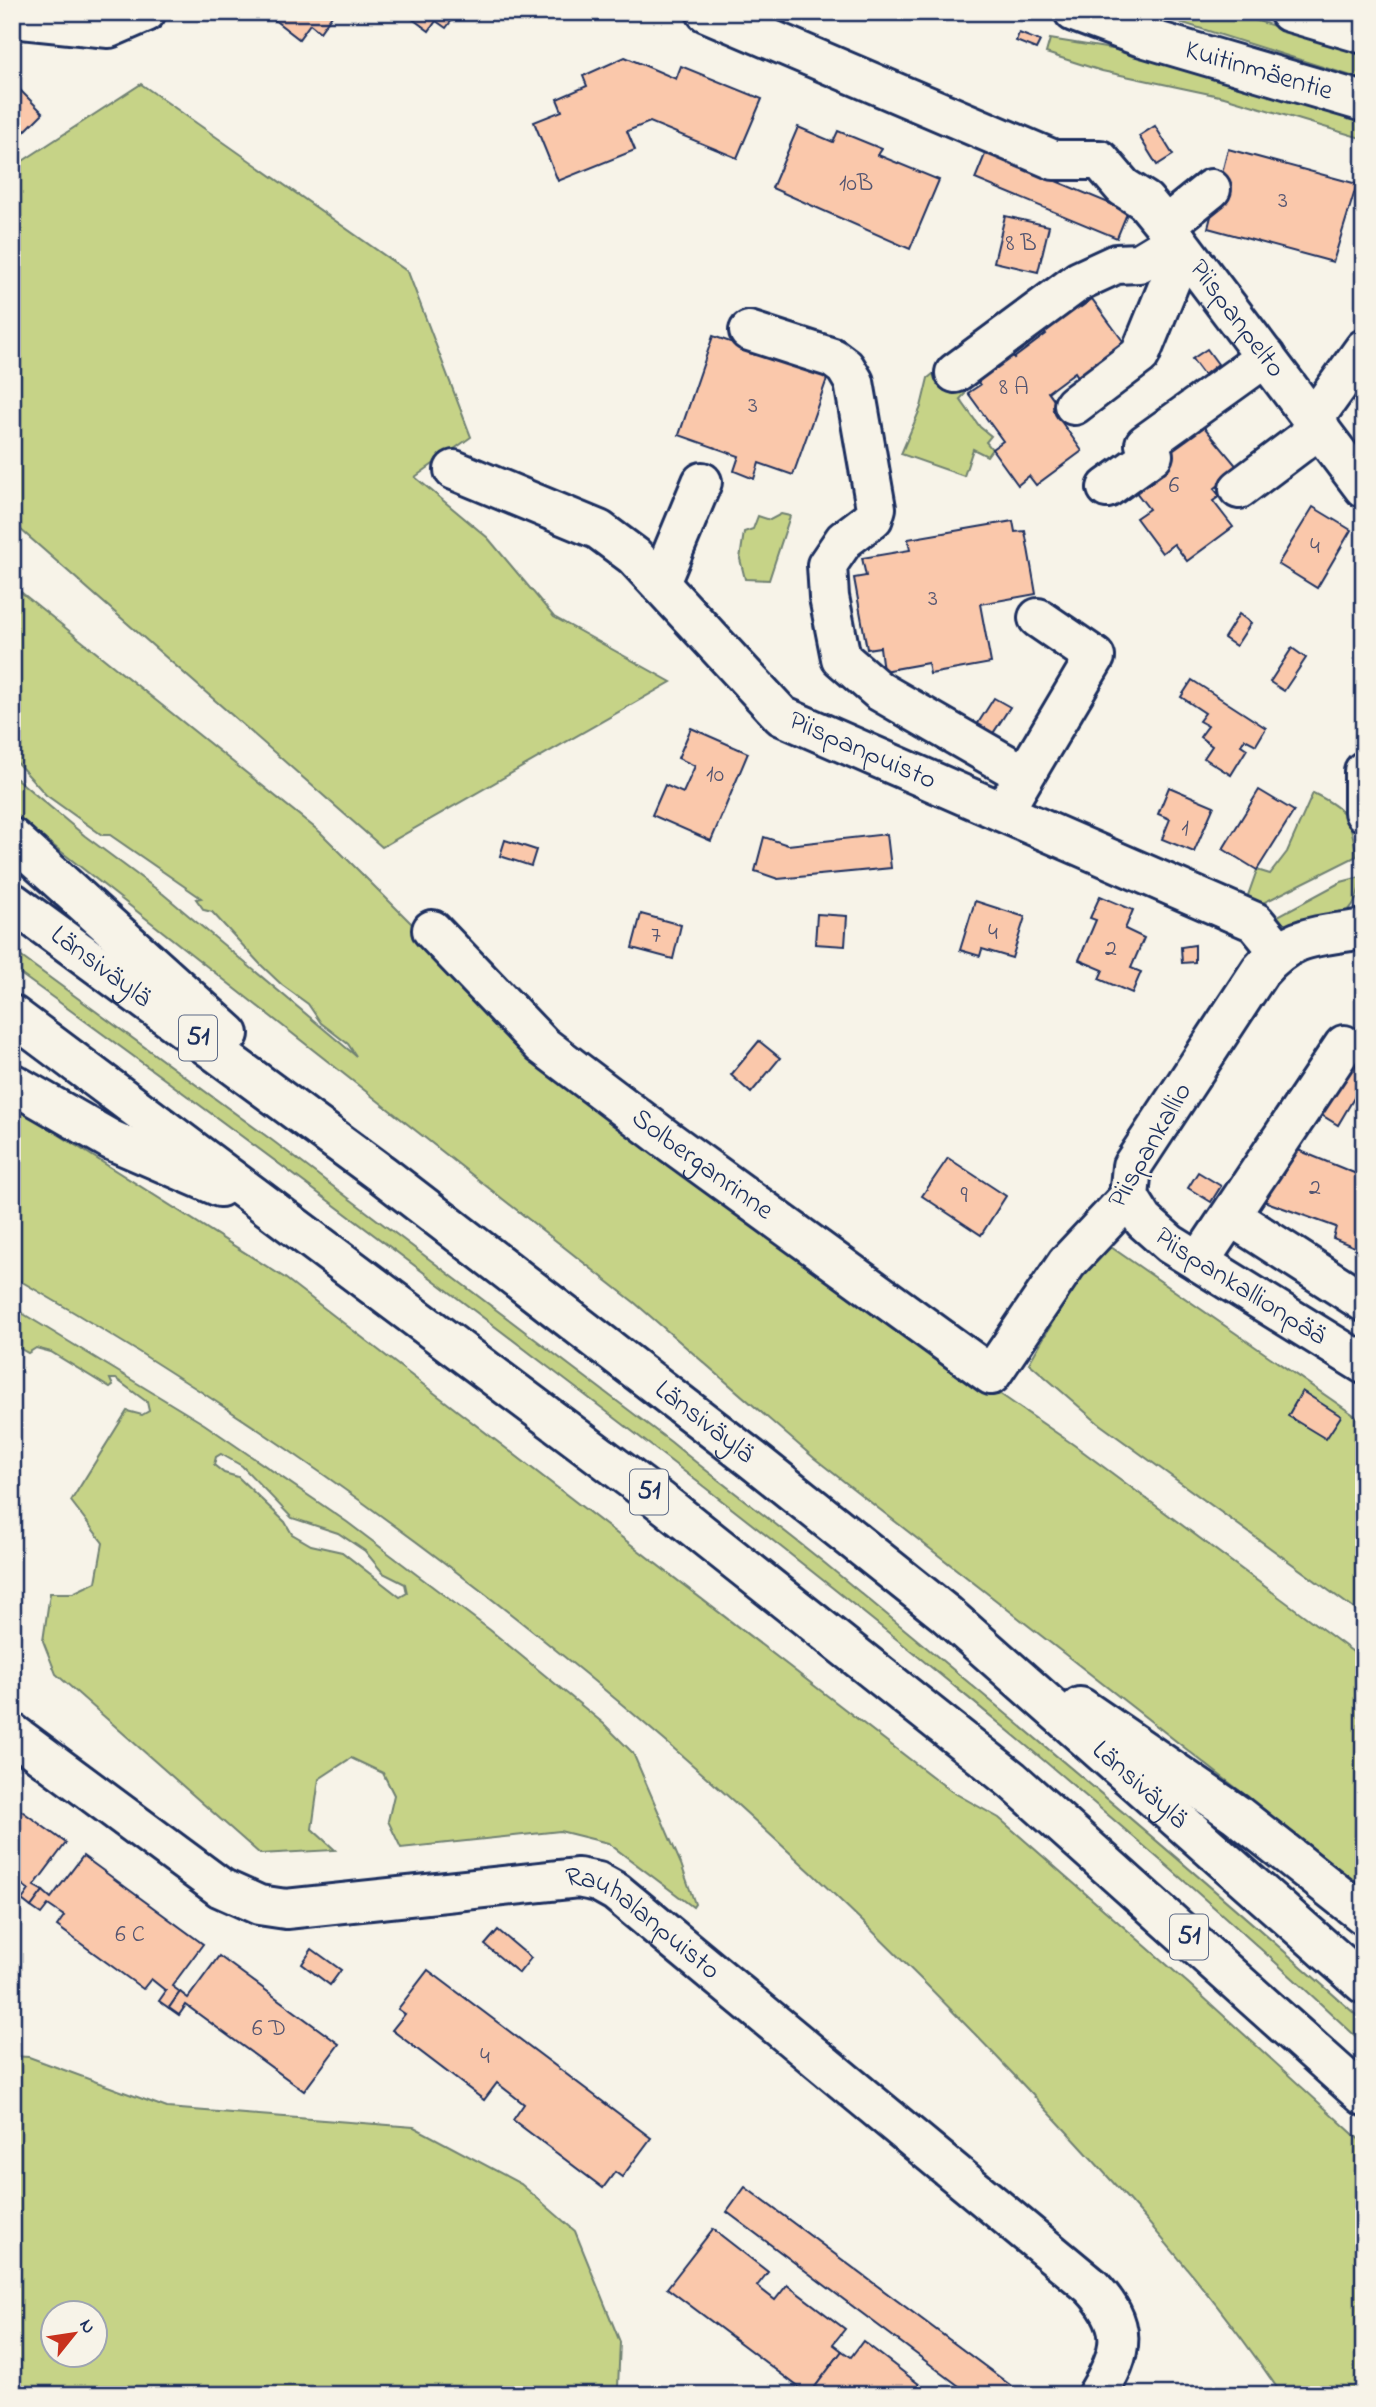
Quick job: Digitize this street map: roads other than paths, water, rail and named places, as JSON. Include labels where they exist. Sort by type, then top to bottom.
[{"type":"main road","points":[[12,18],[109,28],[146,12]]},
{"type":"main road","name":"Piispanpelto","points":[[706,12],[1054,160],[1100,160],[1123,187],[1145,201],[1171,233],[1364,488]]},
{"type":"main road","name":"Kuitinmäentie","points":[[1074,12],[1139,36],[1364,102]]},
{"type":"main road","points":[[1289,12],[1364,34]]},
{"type":"main road","points":[[955,373],[1079,281],[1116,264],[1139,263],[1211,189]]},
{"type":"main road","points":[[1073,405],[1140,355],[1171,279],[1171,233]]},
{"type":"main road","points":[[749,331],[833,358],[845,366],[854,382],[876,508],[873,518],[844,540],[827,565],[829,597],[841,658],[879,691],[1023,774]]},
{"type":"main road","points":[[1240,489],[1317,424],[1364,349]]},
{"type":"main road","points":[[1107,488],[1153,455],[1145,444],[1266,357]]},
{"type":"main road","name":"Piispanpuisto","points":[[454,470],[599,530],[634,556],[782,716],[1255,922],[1278,950]]},
{"type":"main road","points":[[660,583],[702,482]]},
{"type":"main road","points":[[1004,813],[1023,774],[1095,657],[1038,618]]},
{"type":"main road","points":[[1364,771],[1364,812]]},
{"type":"main road","points":[[12,838],[383,1175]]},
{"type":"main road","name":"Länsiväylä","points":[[12,902],[383,1175],[753,1460],[946,1615],[1364,1984]]},
{"type":"main road","points":[[1278,950],[1297,940],[1364,929]]},
{"type":"main road","name":"Solberganrinne","points":[[432,930],[542,1045],[991,1376]]},
{"type":"main road","name":"Piispankallio","points":[[991,1376],[1067,1263],[1129,1196],[1132,1166],[1260,971],[1278,950]]},
{"type":"main road","name":"51","points":[[12,1014],[658,1499],[1012,1780],[1364,2096]]},
{"type":"main road","points":[[1199,1262],[1232,1217],[1344,1045]]},
{"type":"main road","name":"51","points":[[12,1083],[111,1140],[279,1213]]},
{"type":"main road","name":"Piispankallionpää","points":[[1129,1196],[1144,1221],[1170,1244],[1364,1364]]},
{"type":"main road","points":[[1232,1217],[1364,1302]]},
{"type":"main road","points":[[946,1615],[1236,1814],[1364,1915]]},
{"type":"main road","name":"Rauhalanpuisto","points":[[12,1733],[221,1888],[259,1905],[286,1909],[578,1878],[598,1882],[616,1892],[1091,2286],[1116,2320],[1120,2342],[1113,2368],[1097,2395]]}]
